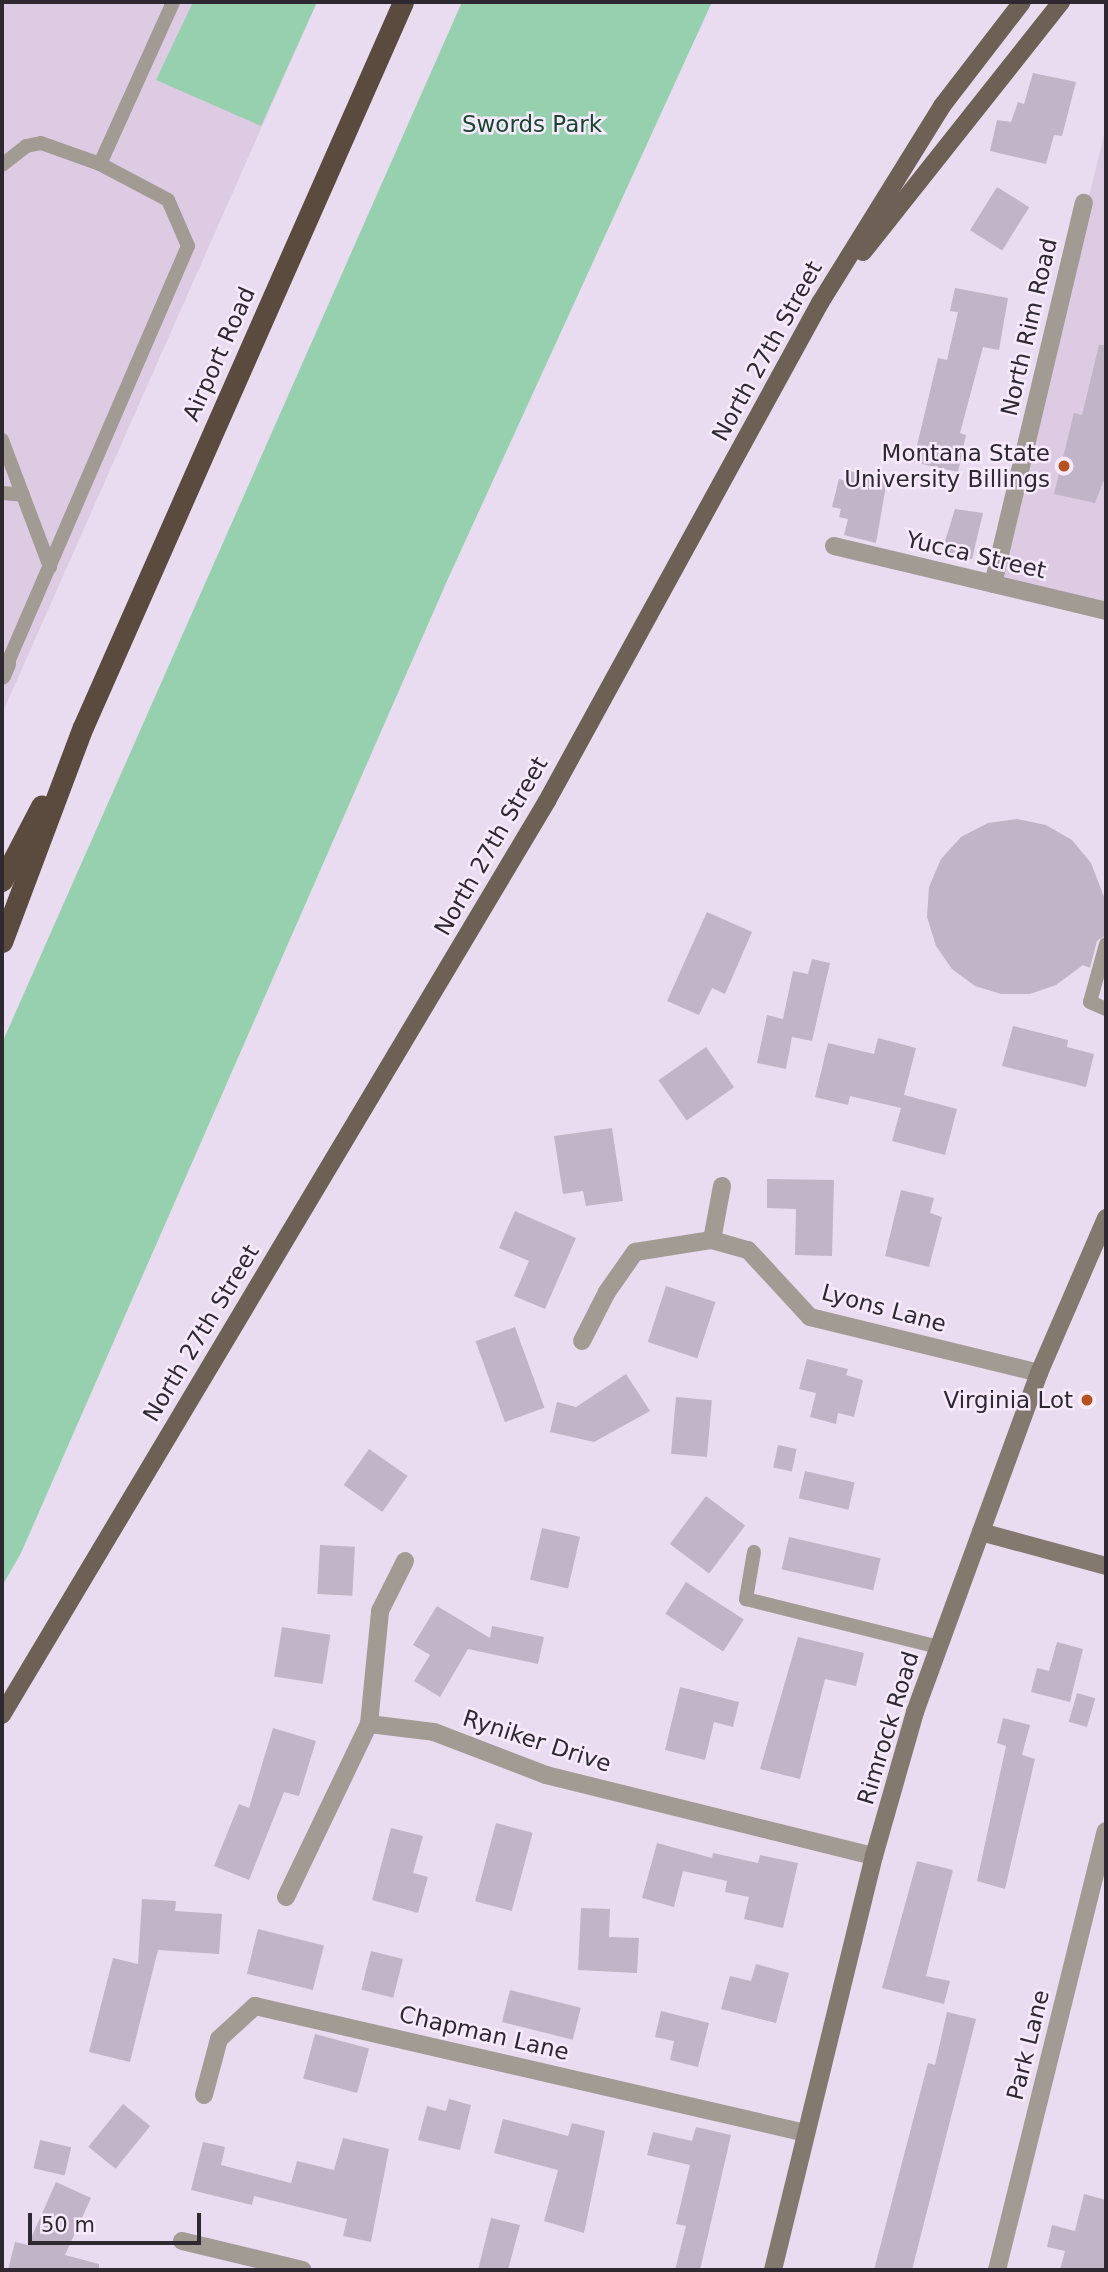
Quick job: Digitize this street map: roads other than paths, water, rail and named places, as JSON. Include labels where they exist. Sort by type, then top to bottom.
[{"type":"highway","name":"Airport Road","points":[[2,942],[83,727],[403,2]]},
{"type":"highway","name":"Airport Road","points":[[2,881],[83,727]]},
{"type":"main road","name":"North 27th Street","points":[[2,1715],[547,801],[820,303],[942,106],[1022,2]]},
{"type":"main road","points":[[820,303],[1061,2]]},
{"type":"main road","name":"Rimrock Road","points":[[773,2270],[874,1856],[915,1712],[1039,1373],[1106,1218]]},
{"type":"main road","points":[[981,1532],[1106,1566]]},
{"type":"street","name":"North Rim Road","points":[[993,584],[1084,204]]},
{"type":"street","name":"Yucca Street","points":[[834,546],[1106,611]]},
{"type":"street","points":[[712,1240],[722,1186]]},
{"type":"street","name":"Lyons Lane","points":[[582,1341],[607,1292],[635,1252],[712,1240],[748,1250],[810,1317],[1039,1373]]},
{"type":"street","points":[[286,1897],[369,1724],[380,1611],[405,1561]]},
{"type":"street","name":"Ryniker Drive","points":[[369,1724],[434,1732],[546,1775],[874,1856]]},
{"type":"street","name":"Park Lane","points":[[997,2270],[1106,1831]]},
{"type":"street","name":"Chapman Lane","points":[[204,2095],[219,2039],[255,2006],[806,2133]]},
{"type":"street","points":[[182,2241],[303,2270]]},
{"type":"lane","points":[[100,164],[173,2]]},
{"type":"lane","points":[[2,165],[26,146],[41,143],[100,164],[168,201],[188,246],[4,670]]},
{"type":"lane","points":[[2,440],[50,567]]},
{"type":"lane","points":[[2,493],[23,495]]},
{"type":"lane","points":[[1106,944],[1090,1002],[1106,1009]]},
{"type":"lane","points":[[754,1552],[746,1599],[939,1647]]},
{"type":"place","name":"Montana State University Billings","points":[[1064,466]]},
{"type":"place","name":"Virginia Lot","points":[[1087,1400]]},
{"type":"park label","name":"Swords Park","points":[[532,124]]}]
